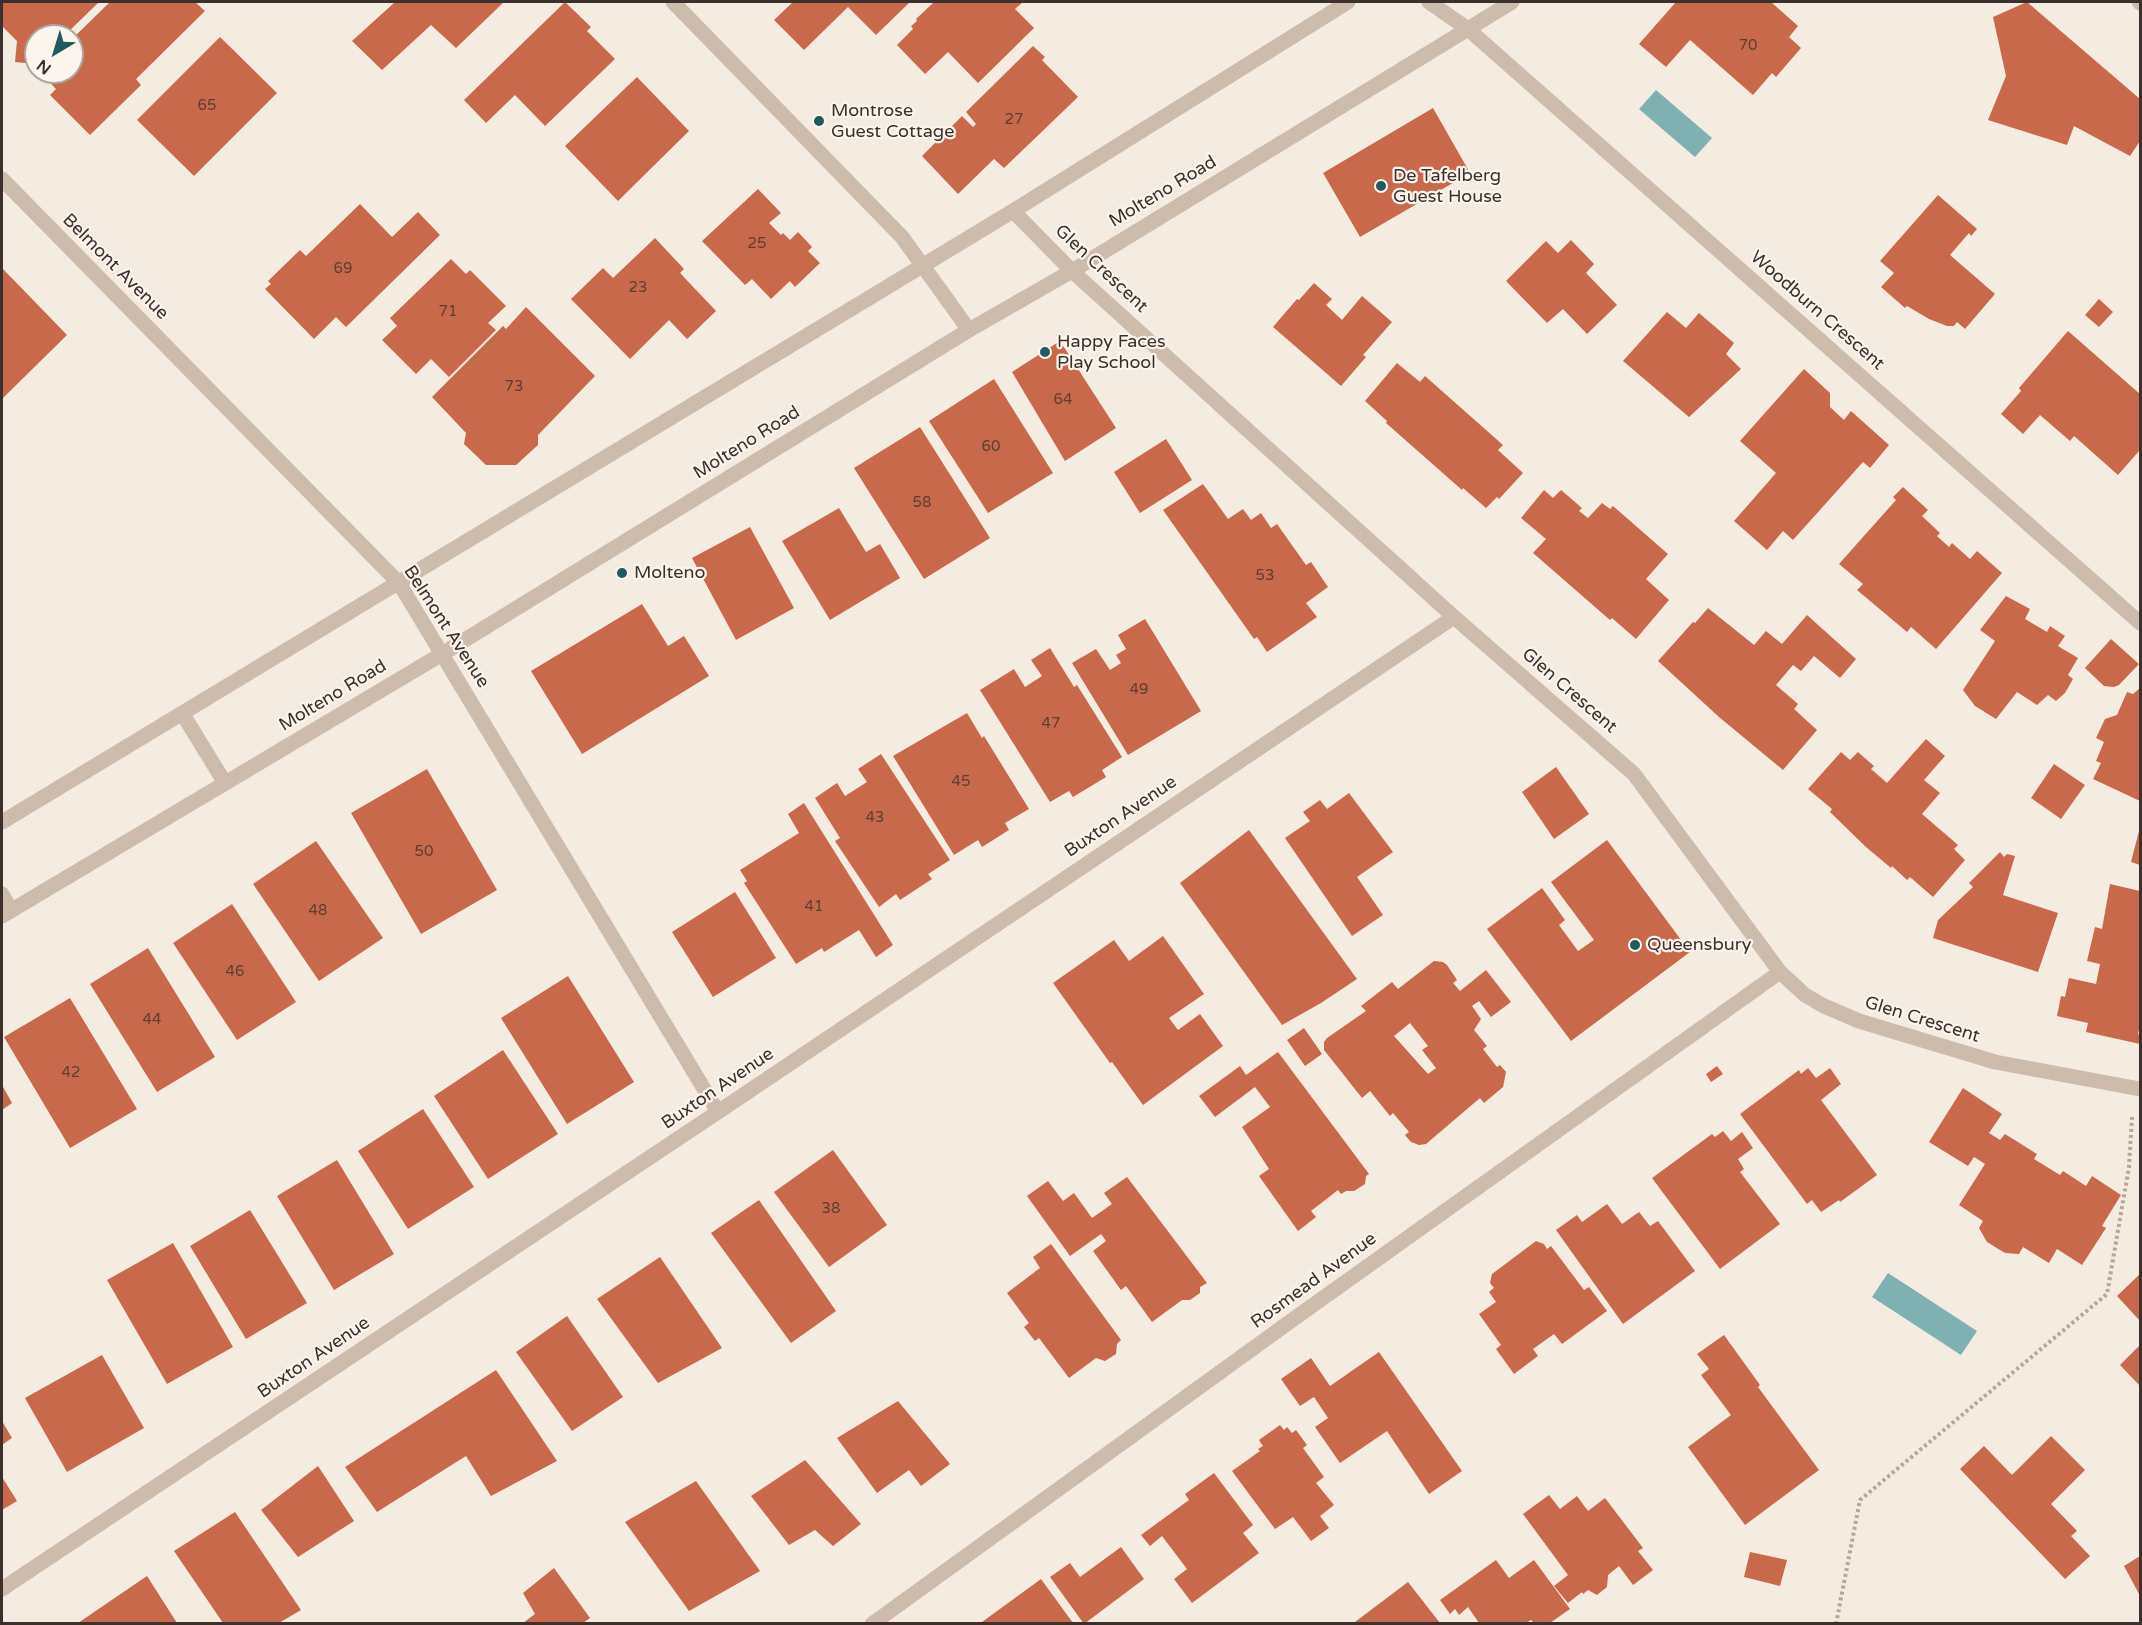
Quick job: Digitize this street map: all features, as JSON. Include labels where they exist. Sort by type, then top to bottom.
[{"type":"street","points":[[673,2],[902,237],[969,330]]},
{"type":"street","points":[[2,822],[1013,211],[1348,2]]},
{"type":"street","name":"Woodburn Crescent","points":[[1429,2],[1468,29],[2140,623]]},
{"type":"street","name":"Molteno Road","points":[[6,913],[442,654],[969,330],[1072,271],[1512,2]]},
{"type":"street","name":"Belmont Avenue","points":[[2,179],[399,583],[718,1112]]},
{"type":"street","name":"Glen Crescent","points":[[1013,211],[1072,271],[1454,616],[1634,774],[1780,972],[1805,995],[1859,1021],[1995,1062],[2140,1089]]},
{"type":"street","name":"Buxton Avenue","points":[[2,1590],[718,1112],[1454,616]]},
{"type":"street","points":[[182,713],[225,783]]},
{"type":"street","points":[[2,894],[6,913]]},
{"type":"street","name":"Rosmead Avenue","points":[[872,1623],[1780,972]]},
{"type":"path","points":[[1836,1623],[1860,1500],[2107,1294],[2129,1167],[2132,1115]]},
{"type":"water","points":[[1656,90],[1712,138],[1695,157],[1639,109]]},
{"type":"water","points":[[1888,1273],[1977,1331],[1961,1355],[1872,1297]]},
{"type":"building","points":[[2,2],[99,2],[76,24],[24,24],[24,63],[15,62],[17,41],[2,26]]},
{"type":"building","points":[[110,2],[195,2],[205,11],[136,79],[141,85],[90,135],[50,95],[56,89],[51,84],[84,84],[84,27]]},
{"type":"building","points":[[395,2],[504,2],[456,48],[431,25],[382,70],[352,41]]},
{"type":"building","points":[[565,2],[591,27],[587,31],[615,59],[545,126],[515,95],[486,123],[464,100]]},
{"type":"building","points":[[793,2],[910,2],[876,35],[848,7],[804,50],[774,20]]},
{"type":"building","points":[[934,2],[1023,2],[1015,9],[1034,28],[978,83],[948,52],[925,74],[897,45],[913,29],[911,26],[917,21],[916,19]]},
{"type":"building","points":[[1676,2],[1771,2],[1798,26],[1789,37],[1801,48],[1776,77],[1772,73],[1753,95],[1690,40],[1666,67],[1639,44]]},
{"type":"building","points":[[2027,2],[2140,99],[2140,141],[2130,156],[2074,126],[2067,145],[1988,120],[2006,76],[1993,17]]},
{"type":"building","points":[[220,37],[277,93],[194,176],[137,120]]},
{"type":"building","points":[[1033,46],[1045,57],[1042,60],[1078,97],[1004,168],[994,159],[958,194],[922,156],[962,116],[973,127],[976,124],[966,112]]},
{"type":"building","points":[[637,77],[689,131],[618,201],[565,146]]},
{"type":"building","points":[[1433,108],[1470,173],[1360,237],[1323,173]]},
{"type":"building","points":[[758,189],[781,213],[769,223],[790,240],[798,232],[812,247],[808,251],[820,263],[795,287],[790,281],[771,299],[752,279],[745,285],[702,241]]},
{"type":"building","points":[[1938,195],[1977,229],[1971,236],[1969,233],[1950,255],[1995,294],[1965,329],[1957,322],[1954,326],[1947,326],[1907,306],[1905,308],[1881,287],[1894,273],[1880,261]]},
{"type":"building","points":[[360,204],[392,237],[418,212],[440,235],[346,327],[336,317],[314,339],[265,289],[271,284],[268,281],[300,250],[306,256]]},
{"type":"building","points":[[655,238],[684,269],[680,273],[716,311],[687,339],[669,320],[630,359],[571,299],[603,268],[613,278]]},
{"type":"building","points":[[1571,240],[1594,264],[1586,273],[1617,305],[1587,334],[1563,309],[1547,323],[1506,281],[1546,241],[1558,253]]},
{"type":"building","points":[[451,259],[466,274],[470,270],[506,306],[488,323],[496,330],[449,377],[431,359],[416,374],[382,340],[397,326],[390,318]]},
{"type":"building","points":[[2,268],[67,335],[2,399]]},
{"type":"building","points":[[1314,283],[1332,299],[1326,305],[1342,320],[1362,296],[1392,322],[1363,355],[1366,357],[1341,386],[1273,327]]},
{"type":"building","points":[[2099,299],[2113,312],[2099,327],[2085,315]]},
{"type":"building","points":[[526,307],[595,376],[538,435],[538,445],[516,465],[486,465],[464,444],[466,433],[432,397],[503,326],[506,329]]},
{"type":"building","points":[[1667,312],[1686,328],[1699,313],[1734,343],[1726,354],[1741,369],[1689,417],[1623,361]]},
{"type":"building","points":[[2068,331],[2140,394],[2140,450],[2118,475],[2074,436],[2070,441],[2040,415],[2023,434],[2001,414],[2021,391],[2019,388]]},
{"type":"building","points":[[1060,341],[1116,428],[1065,461],[1012,372]]},
{"type":"building","points":[[1397,363],[1420,382],[1425,376],[1503,445],[1498,450],[1523,473],[1499,499],[1497,497],[1486,508],[1463,488],[1462,490],[1386,423],[1387,421],[1365,401]]},
{"type":"building","points":[[1804,369],[1830,393],[1830,407],[1844,420],[1851,411],[1889,445],[1870,468],[1863,462],[1793,540],[1783,531],[1767,550],[1734,521],[1776,473],[1740,441]]},
{"type":"building","points":[[994,379],[1053,473],[988,513],[929,421]]},
{"type":"building","points":[[920,427],[990,538],[924,579],[854,468]]},
{"type":"building","points":[[1166,439],[1192,480],[1140,513],[1114,472]]},
{"type":"building","points":[[1203,484],[1228,519],[1243,509],[1251,520],[1261,513],[1271,528],[1277,524],[1306,565],[1311,562],[1328,587],[1306,603],[1317,617],[1267,652],[1257,637],[1254,639],[1163,510]]},
{"type":"building","points":[[1903,487],[1928,510],[1922,516],[1940,533],[1937,536],[1949,547],[1952,543],[1970,559],[1977,551],[2002,573],[1936,649],[1911,627],[1907,632],[1857,590],[1863,584],[1839,564],[1896,500],[1893,497]]},
{"type":"building","points":[[1544,490],[1553,498],[1561,490],[1582,508],[1579,511],[1588,518],[1602,503],[1610,509],[1613,506],[1668,554],[1646,579],[1669,600],[1636,639],[1612,618],[1610,620],[1533,553],[1546,539],[1521,518]]},
{"type":"building","points":[[839,508],[866,552],[880,544],[900,578],[830,620],[782,541]]},
{"type":"building","points":[[750,527],[794,608],[736,640],[692,558]]},
{"type":"building","points":[[2006,596],[2030,609],[2025,619],[2047,632],[2050,626],[2065,636],[2058,646],[2078,658],[2068,675],[2073,679],[2065,693],[2056,701],[2048,695],[2037,705],[2017,692],[1996,719],[1975,706],[1963,690],[1995,641],[1980,630]]},
{"type":"building","points":[[642,604],[668,646],[684,636],[709,676],[582,754],[531,671]]},
{"type":"building","points":[[1708,608],[1754,645],[1766,631],[1782,644],[1807,615],[1856,659],[1840,678],[1814,656],[1801,671],[1793,665],[1776,685],[1798,704],[1794,709],[1817,730],[1783,770],[1719,717],[1658,661]]},
{"type":"building","points":[[1145,619],[1201,711],[1128,755],[1072,663],[1096,649],[1110,670],[1121,663],[1116,655],[1126,649],[1118,635]]},
{"type":"building","points":[[2111,639],[2139,664],[2119,685],[2114,687],[2104,686],[2085,668]]},
{"type":"building","points":[[1050,648],[1074,687],[1077,685],[1122,757],[1102,770],[1106,777],[1073,797],[1069,791],[1050,802],[980,690],[1014,669],[1025,687],[1042,676],[1031,660]]},
{"type":"building","points":[[2140,688],[2140,801],[2093,779],[2101,763],[2096,761],[2104,742],[2096,738],[2105,719],[2117,715],[2127,692],[2133,694]]},
{"type":"building","points":[[967,713],[982,738],[984,736],[1029,809],[1005,823],[1009,830],[982,847],[978,840],[954,855],[893,756]]},
{"type":"building","points":[[1926,739],[1945,756],[1924,780],[1940,793],[1922,814],[1958,845],[1954,849],[1965,860],[1933,897],[1910,877],[1907,880],[1866,847],[1830,812],[1832,809],[1808,789],[1841,752],[1850,760],[1858,752],[1874,766],[1871,769],[1887,783]]},
{"type":"building","points":[[881,754],[950,860],[928,874],[932,879],[900,900],[896,894],[879,907],[835,841],[840,838],[815,798],[837,783],[845,796],[867,782],[858,769]]},
{"type":"building","points":[[2054,764],[2085,785],[2061,819],[2031,798]]},
{"type":"building","points":[[1556,767],[1589,814],[1554,839],[1522,792]]},
{"type":"building","points":[[427,769],[497,890],[421,934],[351,813]]},
{"type":"building","points":[[1349,793],[1393,852],[1357,877],[1383,915],[1352,936],[1285,838],[1310,821],[1303,812],[1320,800],[1327,809]]},
{"type":"building","points":[[804,803],[893,945],[876,957],[859,930],[824,952],[822,948],[796,964],[744,883],[747,881],[740,870],[799,833],[788,814]]},
{"type":"building","points":[[2140,827],[2140,865],[2131,862]]},
{"type":"building","points":[[1249,830],[1357,979],[1282,1025],[1180,883]]},
{"type":"building","name":"Queensbury","points":[[1607,840],[1690,952],[1571,1041],[1487,929],[1542,888],[1565,920],[1559,925],[1578,951],[1594,940],[1551,882]]},
{"type":"building","points":[[316,841],[383,938],[319,981],[253,884]]},
{"type":"building","points":[[2000,852],[2004,857],[2007,854],[2015,856],[2003,895],[2058,913],[2038,972],[1933,938],[1938,920],[1973,887],[1969,883]]},
{"type":"building","points":[[2110,884],[2140,891],[2140,1025],[2138,1034],[2140,1044],[2086,1032],[2088,1023],[2057,1016],[2061,996],[2065,997],[2069,978],[2096,984],[2100,964],[2087,961],[2095,927],[2102,929]]},
{"type":"building","points":[[735,892],[776,958],[713,997],[672,932]]},
{"type":"building","points":[[232,904],[296,1002],[237,1040],[173,943]]},
{"type":"building","points":[[1163,936],[1204,994],[1169,1018],[1178,1030],[1200,1014],[1223,1046],[1143,1105],[1053,983],[1114,940],[1129,961]]},
{"type":"building","points":[[148,948],[215,1057],[157,1092],[90,984]]},
{"type":"building","points":[[1434,961],[1443,962],[1457,980],[1453,983],[1460,991],[1486,970],[1511,1002],[1491,1017],[1479,1001],[1472,1006],[1481,1019],[1474,1030],[1487,1046],[1483,1049],[1497,1067],[1500,1065],[1506,1072],[1503,1087],[1484,1103],[1480,1098],[1426,1144],[1419,1145],[1411,1142],[1405,1135],[1409,1132],[1393,1113],[1390,1116],[1370,1091],[1362,1098],[1324,1050],[1324,1042],[1327,1038],[1366,1011],[1361,1006],[1392,982],[1398,989]],"holes":[[[1410,1023],[1428,1046],[1422,1050],[1436,1068],[1428,1074],[1394,1036]]]},
{"type":"building","points":[[568,976],[634,1082],[567,1124],[501,1018]]},
{"type":"building","points":[[70,998],[137,1109],[70,1148],[4,1037]]},
{"type":"building","points":[[1304,1028],[1322,1054],[1305,1066],[1287,1040]]},
{"type":"building","points":[[503,1050],[558,1134],[488,1179],[434,1096]]},
{"type":"building","points":[[1278,1052],[1369,1174],[1366,1176],[1365,1184],[1354,1191],[1341,1194],[1338,1190],[1311,1211],[1316,1217],[1298,1231],[1259,1176],[1269,1169],[1242,1127],[1270,1107],[1255,1087],[1215,1117],[1199,1096],[1240,1066],[1246,1075]]},
{"type":"building","points":[[1717,1066],[1723,1074],[1711,1082],[1706,1074]]},
{"type":"building","points":[[1808,1068],[1816,1078],[1830,1068],[1841,1084],[1821,1100],[1877,1175],[1840,1202],[1839,1200],[1821,1212],[1812,1200],[1807,1204],[1740,1114],[1799,1070],[1801,1074]]},
{"type":"building","points":[[2,1085],[12,1103],[2,1110]]},
{"type":"building","points":[[1963,1088],[2002,1114],[1989,1133],[2000,1140],[2005,1134],[2037,1154],[2034,1159],[2060,1175],[2063,1171],[2086,1186],[2092,1176],[2121,1195],[2102,1226],[2106,1228],[2082,1265],[2057,1249],[2049,1263],[2023,1247],[2019,1254],[2005,1253],[1987,1242],[1979,1228],[1983,1221],[1959,1205],[1985,1164],[1974,1157],[1968,1166],[1929,1142]]},
{"type":"building","points":[[423,1109],[474,1187],[408,1229],[358,1151]]},
{"type":"building","points":[[1723,1131],[1731,1141],[1742,1132],[1753,1148],[1738,1159],[1744,1169],[1740,1172],[1780,1224],[1720,1269],[1652,1178],[1712,1134],[1715,1137]]},
{"type":"building","points":[[833,1150],[887,1225],[829,1267],[774,1192]]},
{"type":"building","points":[[337,1160],[394,1254],[334,1290],[277,1196]]},
{"type":"building","points":[[1127,1177],[1207,1283],[1200,1287],[1200,1293],[1190,1300],[1182,1300],[1152,1322],[1126,1286],[1121,1290],[1093,1251],[1106,1241],[1101,1234],[1070,1256],[1027,1196],[1048,1181],[1063,1201],[1074,1193],[1092,1218],[1112,1204],[1104,1193]]},
{"type":"building","points":[[759,1200],[836,1311],[791,1343],[711,1233]]},
{"type":"building","points":[[1607,1204],[1622,1224],[1639,1212],[1650,1226],[1658,1221],[1695,1271],[1623,1324],[1556,1230],[1577,1215],[1582,1222]]},
{"type":"building","points":[[250,1210],[307,1303],[246,1339],[190,1246]]},
{"type":"building","points":[[1536,1241],[1544,1244],[1547,1249],[1551,1246],[1584,1290],[1589,1287],[1607,1311],[1562,1344],[1554,1334],[1533,1349],[1538,1356],[1514,1374],[1496,1349],[1501,1345],[1479,1314],[1496,1302],[1489,1292],[1494,1288],[1490,1283],[1492,1274]]},
{"type":"building","points":[[173,1243],[233,1347],[167,1384],[107,1280]]},
{"type":"building","points":[[1051,1244],[1121,1340],[1117,1344],[1116,1354],[1105,1361],[1096,1358],[1069,1378],[1039,1338],[1035,1341],[1024,1327],[1029,1323],[1007,1293],[1040,1268],[1033,1257]]},
{"type":"building","points":[[660,1257],[722,1348],[658,1383],[597,1299]]},
{"type":"building","points":[[2140,1274],[2140,1321],[2117,1296]]},
{"type":"building","points":[[567,1316],[623,1397],[572,1431],[516,1352]]},
{"type":"building","points":[[1724,1335],[1760,1385],[1758,1387],[1819,1470],[1745,1525],[1688,1447],[1731,1415],[1701,1375],[1709,1369],[1697,1354]]},
{"type":"building","points":[[2140,1345],[2140,1386],[2120,1365]]},
{"type":"building","points":[[1379,1352],[1462,1471],[1429,1494],[1387,1431],[1340,1463],[1315,1427],[1328,1418],[1314,1397],[1300,1406],[1281,1379],[1311,1358],[1330,1386]]},
{"type":"building","points":[[102,1355],[144,1428],[67,1472],[25,1398]]},
{"type":"building","points":[[496,1370],[557,1461],[491,1496],[466,1456],[377,1512],[345,1467]]},
{"type":"building","points":[[898,1401],[950,1464],[921,1486],[909,1470],[877,1493],[837,1438]]},
{"type":"building","points":[[2,1421],[12,1438],[2,1445]]},
{"type":"building","points":[[1280,1425],[1284,1430],[1287,1427],[1292,1433],[1296,1430],[1307,1445],[1303,1448],[1324,1477],[1316,1483],[1334,1505],[1320,1516],[1329,1528],[1311,1541],[1293,1517],[1275,1529],[1232,1471],[1260,1451],[1258,1449],[1263,1446],[1259,1440]]},
{"type":"building","points":[[2051,1436],[2085,1470],[2051,1504],[2077,1531],[2071,1536],[2090,1556],[2065,1579],[1960,1469],[1984,1446],[2012,1475]]},
{"type":"building","points":[[805,1460],[861,1524],[833,1546],[815,1530],[789,1545],[751,1496]]},
{"type":"building","points":[[318,1466],[354,1521],[298,1557],[261,1510]]},
{"type":"building","points":[[1214,1473],[1253,1525],[1243,1533],[1259,1553],[1192,1603],[1174,1579],[1187,1569],[1162,1536],[1150,1546],[1141,1535],[1189,1500],[1185,1494]]},
{"type":"building","points":[[2,1477],[17,1501],[2,1510]]},
{"type":"building","points":[[696,1481],[760,1571],[689,1611],[625,1522]]},
{"type":"building","points":[[1549,1495],[1560,1509],[1577,1496],[1588,1511],[1605,1498],[1643,1548],[1638,1551],[1653,1570],[1633,1585],[1619,1566],[1608,1575],[1607,1587],[1597,1595],[1588,1590],[1568,1603],[1554,1586],[1568,1575],[1523,1514]]},
{"type":"building","points":[[235,1512],[301,1610],[279,1623],[223,1623],[174,1551]]},
{"type":"building","points":[[1121,1547],[1144,1579],[1084,1624],[1050,1577],[1070,1563],[1080,1577]]},
{"type":"building","points":[[1750,1552],[1787,1560],[1780,1586],[1744,1577]]},
{"type":"building","points":[[2140,1556],[2140,1593],[2139,1594],[2124,1566]]},
{"type":"building","points":[[1496,1560],[1509,1578],[1534,1560],[1570,1609],[1550,1623],[1534,1623],[1531,1620],[1526,1623],[1479,1623],[1468,1607],[1459,1615],[1455,1609],[1450,1614],[1440,1600]]},
{"type":"building","points":[[554,1568],[590,1618],[583,1623],[523,1623],[535,1614],[523,1593]]},
{"type":"building","points":[[147,1576],[177,1623],[78,1623]]},
{"type":"building","points":[[1041,1579],[1073,1623],[982,1622]]},
{"type":"building","points":[[1408,1582],[1440,1623],[1355,1622]]},
{"type":"place","name":"Montrose Guest Cottage","points":[[819,121]]},
{"type":"place","name":"De Tafelberg Guest House","points":[[1381,186]]},
{"type":"place","name":"Happy Faces Play School","points":[[1045,352]]},
{"type":"place","name":"Molteno","points":[[622,573]]},
{"type":"place","name":"Queensbury","points":[[1635,945]]}]
